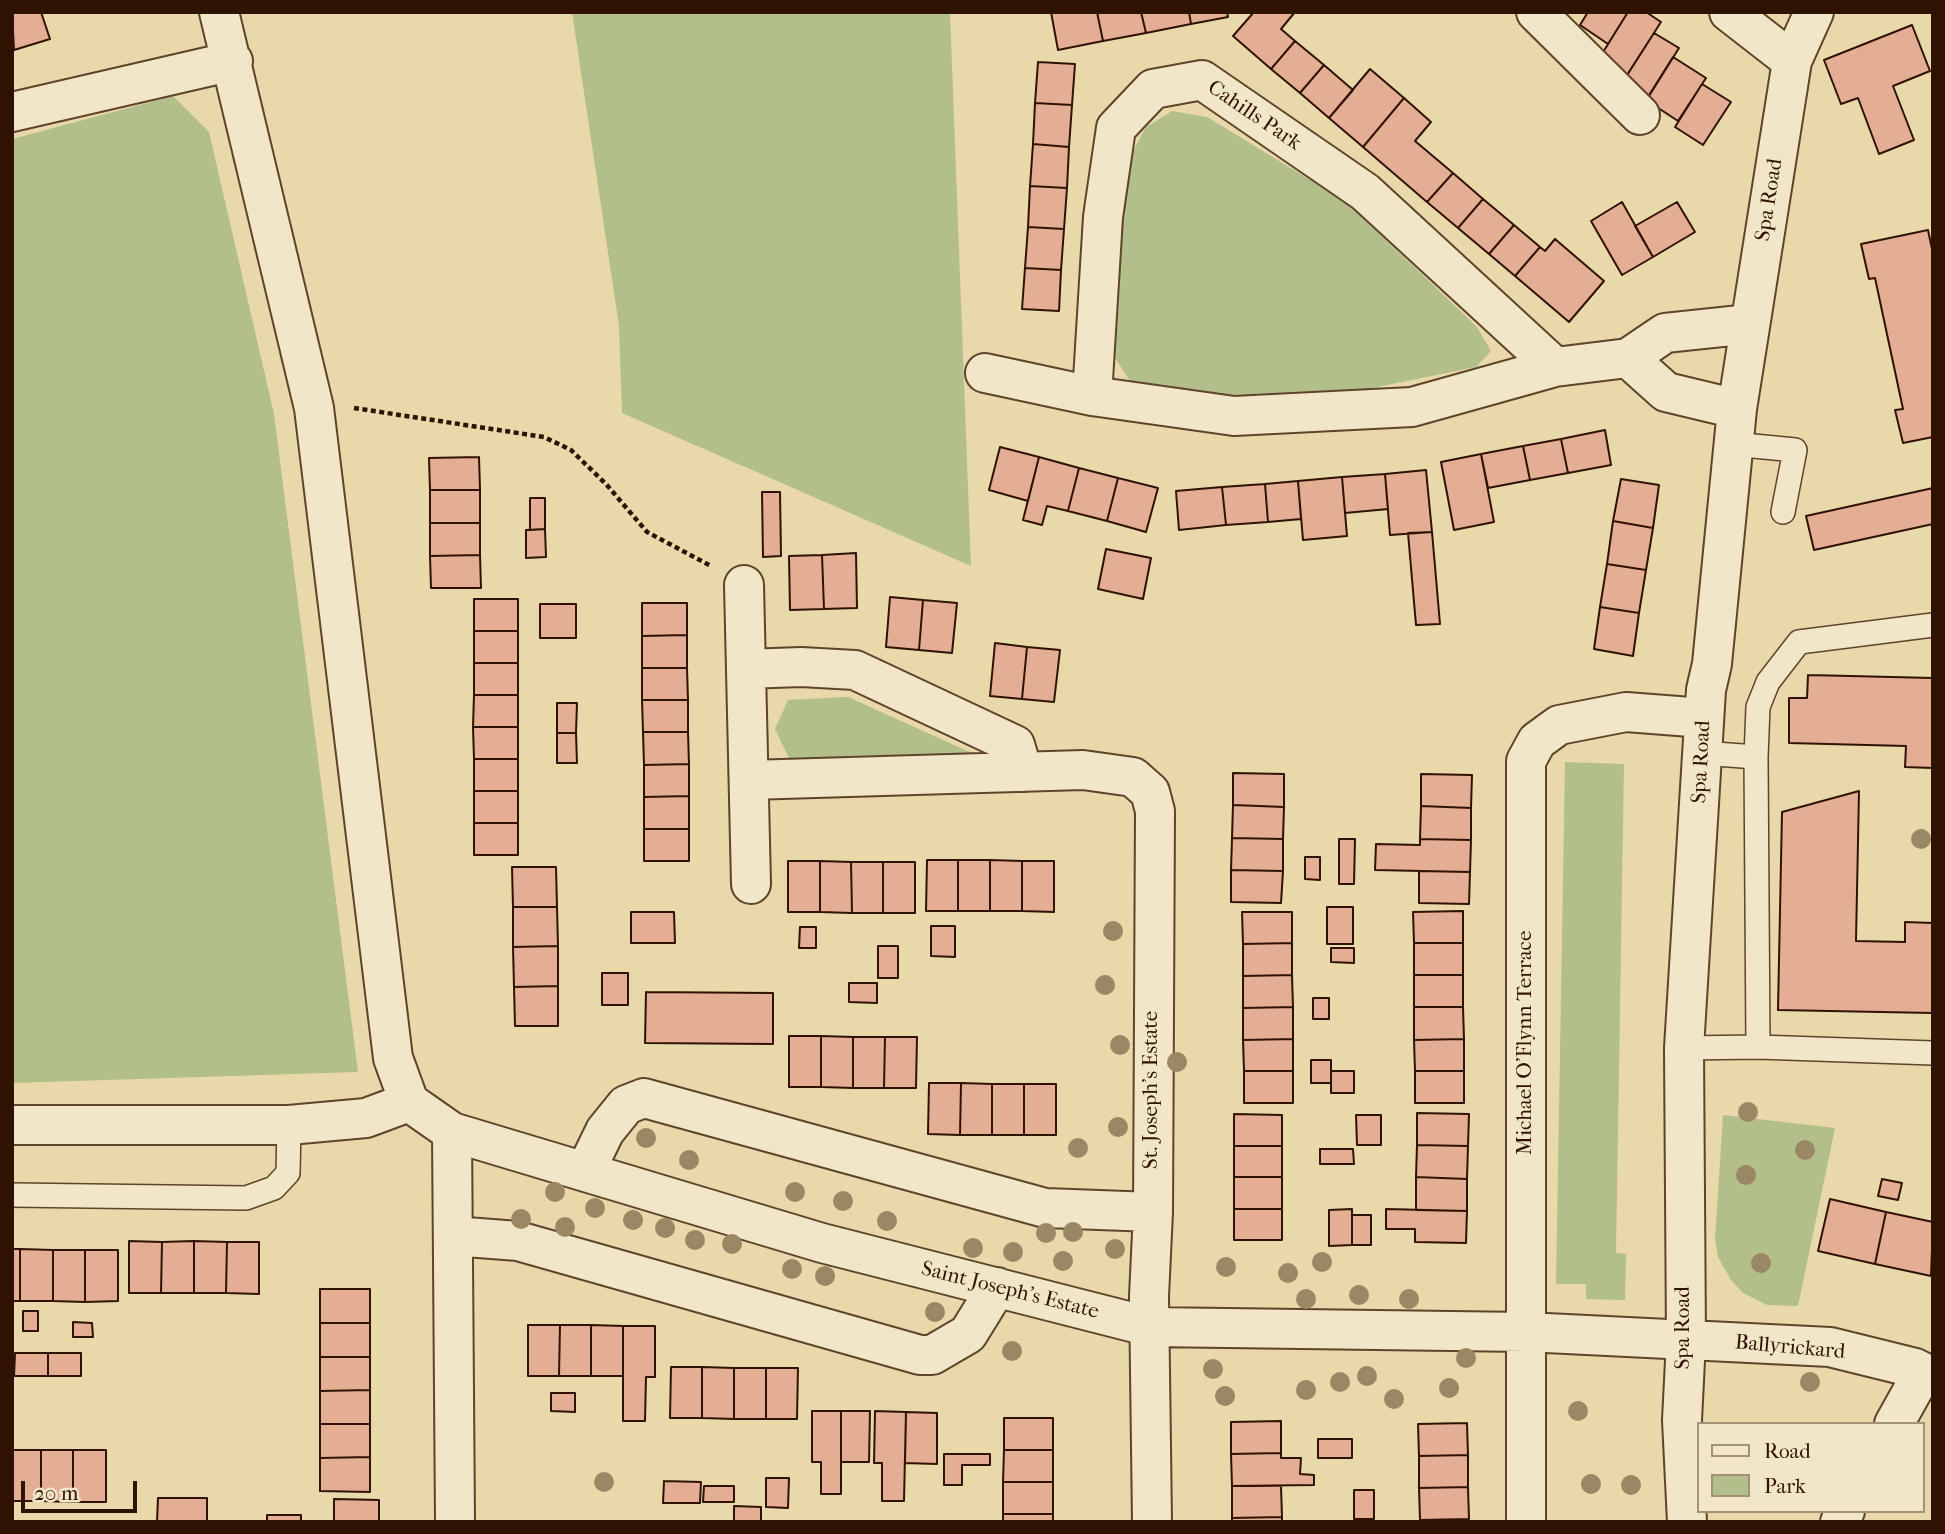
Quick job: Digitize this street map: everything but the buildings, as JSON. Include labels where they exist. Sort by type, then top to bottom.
[{"type":"street","points":[[12,1125],[289,1125],[366,1118],[409,1102],[393,1058],[314,408],[233,61],[219,12]]},
{"type":"street","points":[[1729,12],[1792,61]]},
{"type":"street","name":"Spa Road","points":[[1687,1522],[1682,1420],[1686,1341],[1684,1048],[1703,736],[1735,426],[1750,324],[1792,61],[1814,12]]},
{"type":"street","points":[[1547,16],[1640,115]]},
{"type":"street","points":[[12,113],[233,61]]},
{"type":"street","name":"Cahills Park","points":[[1092,396],[1103,216],[1116,128],[1153,89],[1202,80],[1365,192],[1555,367]]},
{"type":"street","points":[[985,373],[1092,396],[1234,416],[1412,407],[1555,367],[1628,358],[1665,333],[1750,324]]},
{"type":"street","points":[[1628,358],[1666,392],[1735,426]]},
{"type":"street","points":[[744,585],[751,884]]},
{"type":"street","points":[[746,669],[801,667],[855,670],[1015,745],[1023,772]]},
{"type":"street","name":"Michael O'Flynn Terrace","points":[[1526,1522],[1526,761],[1537,741],[1559,725],[1626,712],[1703,736]]},
{"type":"street","name":"St. Joseph's Estate","points":[[749,780],[1083,770],[1133,777],[1150,792],[1155,811],[1151,1327],[1153,1522]]},
{"type":"street","points":[[585,1172],[605,1131],[626,1105],[644,1098],[1045,1208],[1153,1212]]},
{"type":"street","name":"Saint Joseph's Estate","points":[[409,1102],[452,1132],[822,1243],[1151,1327],[1526,1332],[1686,1341]]},
{"type":"street","points":[[452,1132],[455,1522]]},
{"type":"street","points":[[453,1236],[518,1241],[920,1355],[932,1355],[968,1335],[997,1287]]},
{"type":"street","name":"Ballyrickard","points":[[1686,1341],[1830,1347],[1928,1374]]},
{"type":"street","points":[[1895,1422],[1928,1374]]},
{"type":"lane","points":[[1735,426],[1795,450],[1783,512]]},
{"type":"lane","points":[[1758,1047],[1756,757],[1758,707],[1768,682],[1799,642],[1933,625]]},
{"type":"lane","points":[[1703,736],[1756,757]]},
{"type":"lane","points":[[1684,1048],[1758,1047],[1933,1053]]},
{"type":"lane","points":[[12,1195],[246,1198],[274,1188],[288,1173],[289,1125]]},
{"type":"path","points":[[314,408],[366,409],[544,437],[570,450],[607,484],[647,532],[744,585]]},
{"type":"green space","points":[[572,12],[950,13],[971,566],[622,413],[619,326]]},
{"type":"green space","points":[[173,96],[209,132],[274,414],[358,1072],[12,1083],[12,139]]},
{"type":"green space","points":[[1172,111],[1207,117],[1345,201],[1477,327],[1491,351],[1476,367],[1363,390],[1272,397],[1171,391],[1130,381],[1115,358],[1116,267],[1129,160],[1145,128]]},
{"type":"green space","points":[[848,697],[974,754],[965,764],[789,758],[775,729],[788,700]]},
{"type":"green space","points":[[1565,762],[1624,764],[1616,1253],[1626,1254],[1625,1300],[1586,1299],[1586,1284],[1556,1284]]},
{"type":"green space","points":[[1723,1115],[1835,1128],[1798,1306],[1767,1305],[1743,1293],[1731,1280],[1718,1257],[1715,1239]]}]
